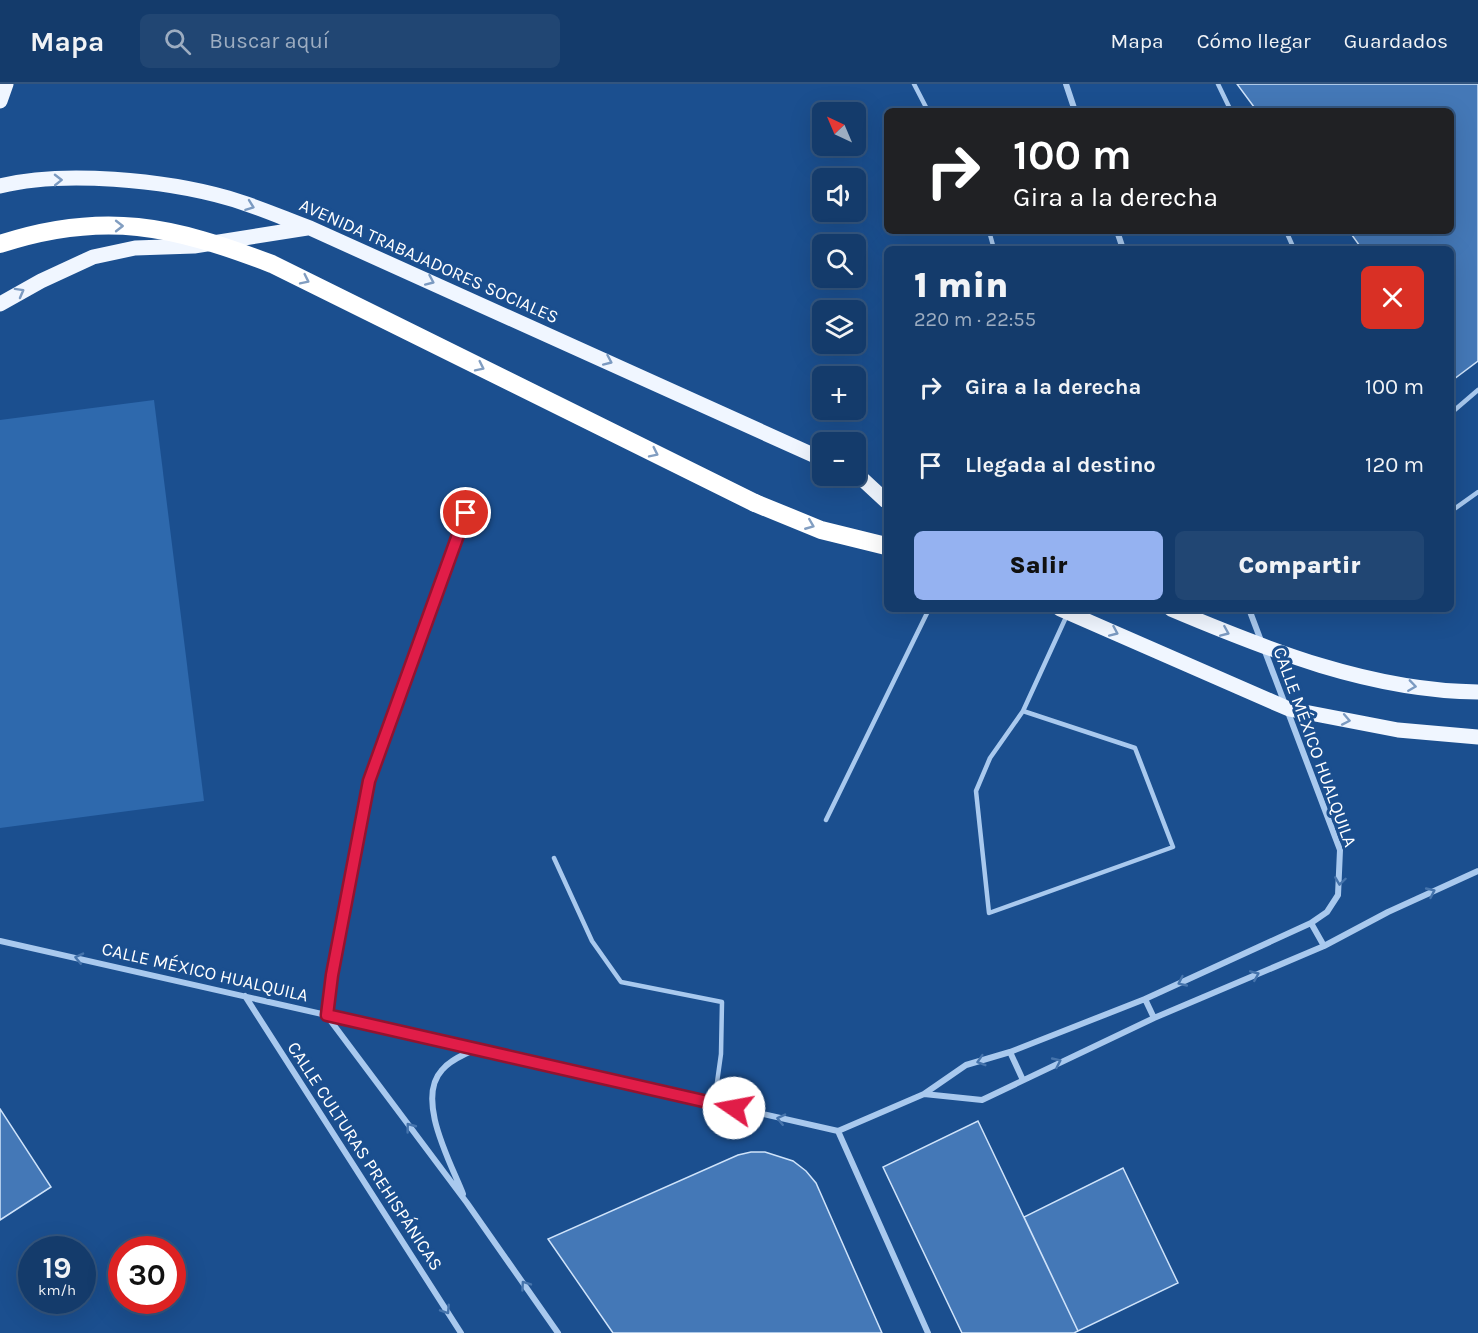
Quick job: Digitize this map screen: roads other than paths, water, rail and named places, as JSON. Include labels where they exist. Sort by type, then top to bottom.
[{"type":"highway","points":[[0,244],[65,228],[123,225],[156,228],[221,244],[272,264],[756,503],[821,530],[884,546]]},
{"type":"main road","points":[[0,101],[6,84]]},
{"type":"main road","name":"AVENIDA TRABAJADORES SOCIALES","points":[[0,186],[51,180],[94,180],[183,188],[229,198],[310,228],[812,454]]},
{"type":"main road","points":[[0,304],[49,276],[93,257],[135,249],[194,246],[310,228]]},
{"type":"main road","points":[[866,479],[884,486]]},
{"type":"main road","points":[[866,483],[884,499]]},
{"type":"main road","points":[[1066,612],[1289,709],[1398,730],[1478,737]]},
{"type":"main road","points":[[1178,612],[1263,648],[1377,681],[1478,692]]},
{"type":"street","points":[[1066,84],[1074,108]]},
{"type":"street","name":"CALLE MÉXICO HUALQUILA","points":[[0,941],[838,1131],[924,1094],[966,1065],[1010,1052],[1145,999],[1311,922],[1327,912],[1338,895],[1340,850],[1289,709],[1250,612]]},
{"type":"street","name":"CALLE MÉXICO HUALQUILA","points":[[924,1094],[982,1100],[1022,1078],[1154,1018],[1324,946],[1388,912],[1478,871]]},
{"type":"street","points":[[1311,922],[1324,946]]},
{"type":"street","name":"CALLE CULTURAS PREHISPÁNICAS","points":[[244,996],[461,1333]]},
{"type":"street","points":[[1145,999],[1154,1018]]},
{"type":"street","points":[[327,1015],[467,1203],[558,1333]]},
{"type":"street","points":[[467,1203],[431,1107],[434,1086],[440,1072],[452,1060],[474,1050]]},
{"type":"street","points":[[1010,1052],[1022,1078]]},
{"type":"street","points":[[838,1131],[928,1333]]},
{"type":"lane","points":[[914,84],[926,108]]},
{"type":"lane","points":[[1218,84],[1230,108]]},
{"type":"lane","points":[[1454,411],[1478,390]]},
{"type":"lane","points":[[1454,509],[1478,492]]},
{"type":"lane","points":[[327,1015],[332,975],[369,781],[466,513]]},
{"type":"lane","points":[[826,820],[928,612]]},
{"type":"lane","points":[[1023,711],[1135,748],[1173,847],[989,913],[976,791],[990,758],[1023,711],[1064,612]]},
{"type":"lane","points":[[554,858],[592,941],[621,982],[722,1002],[721,1054],[714,1104]]}]
